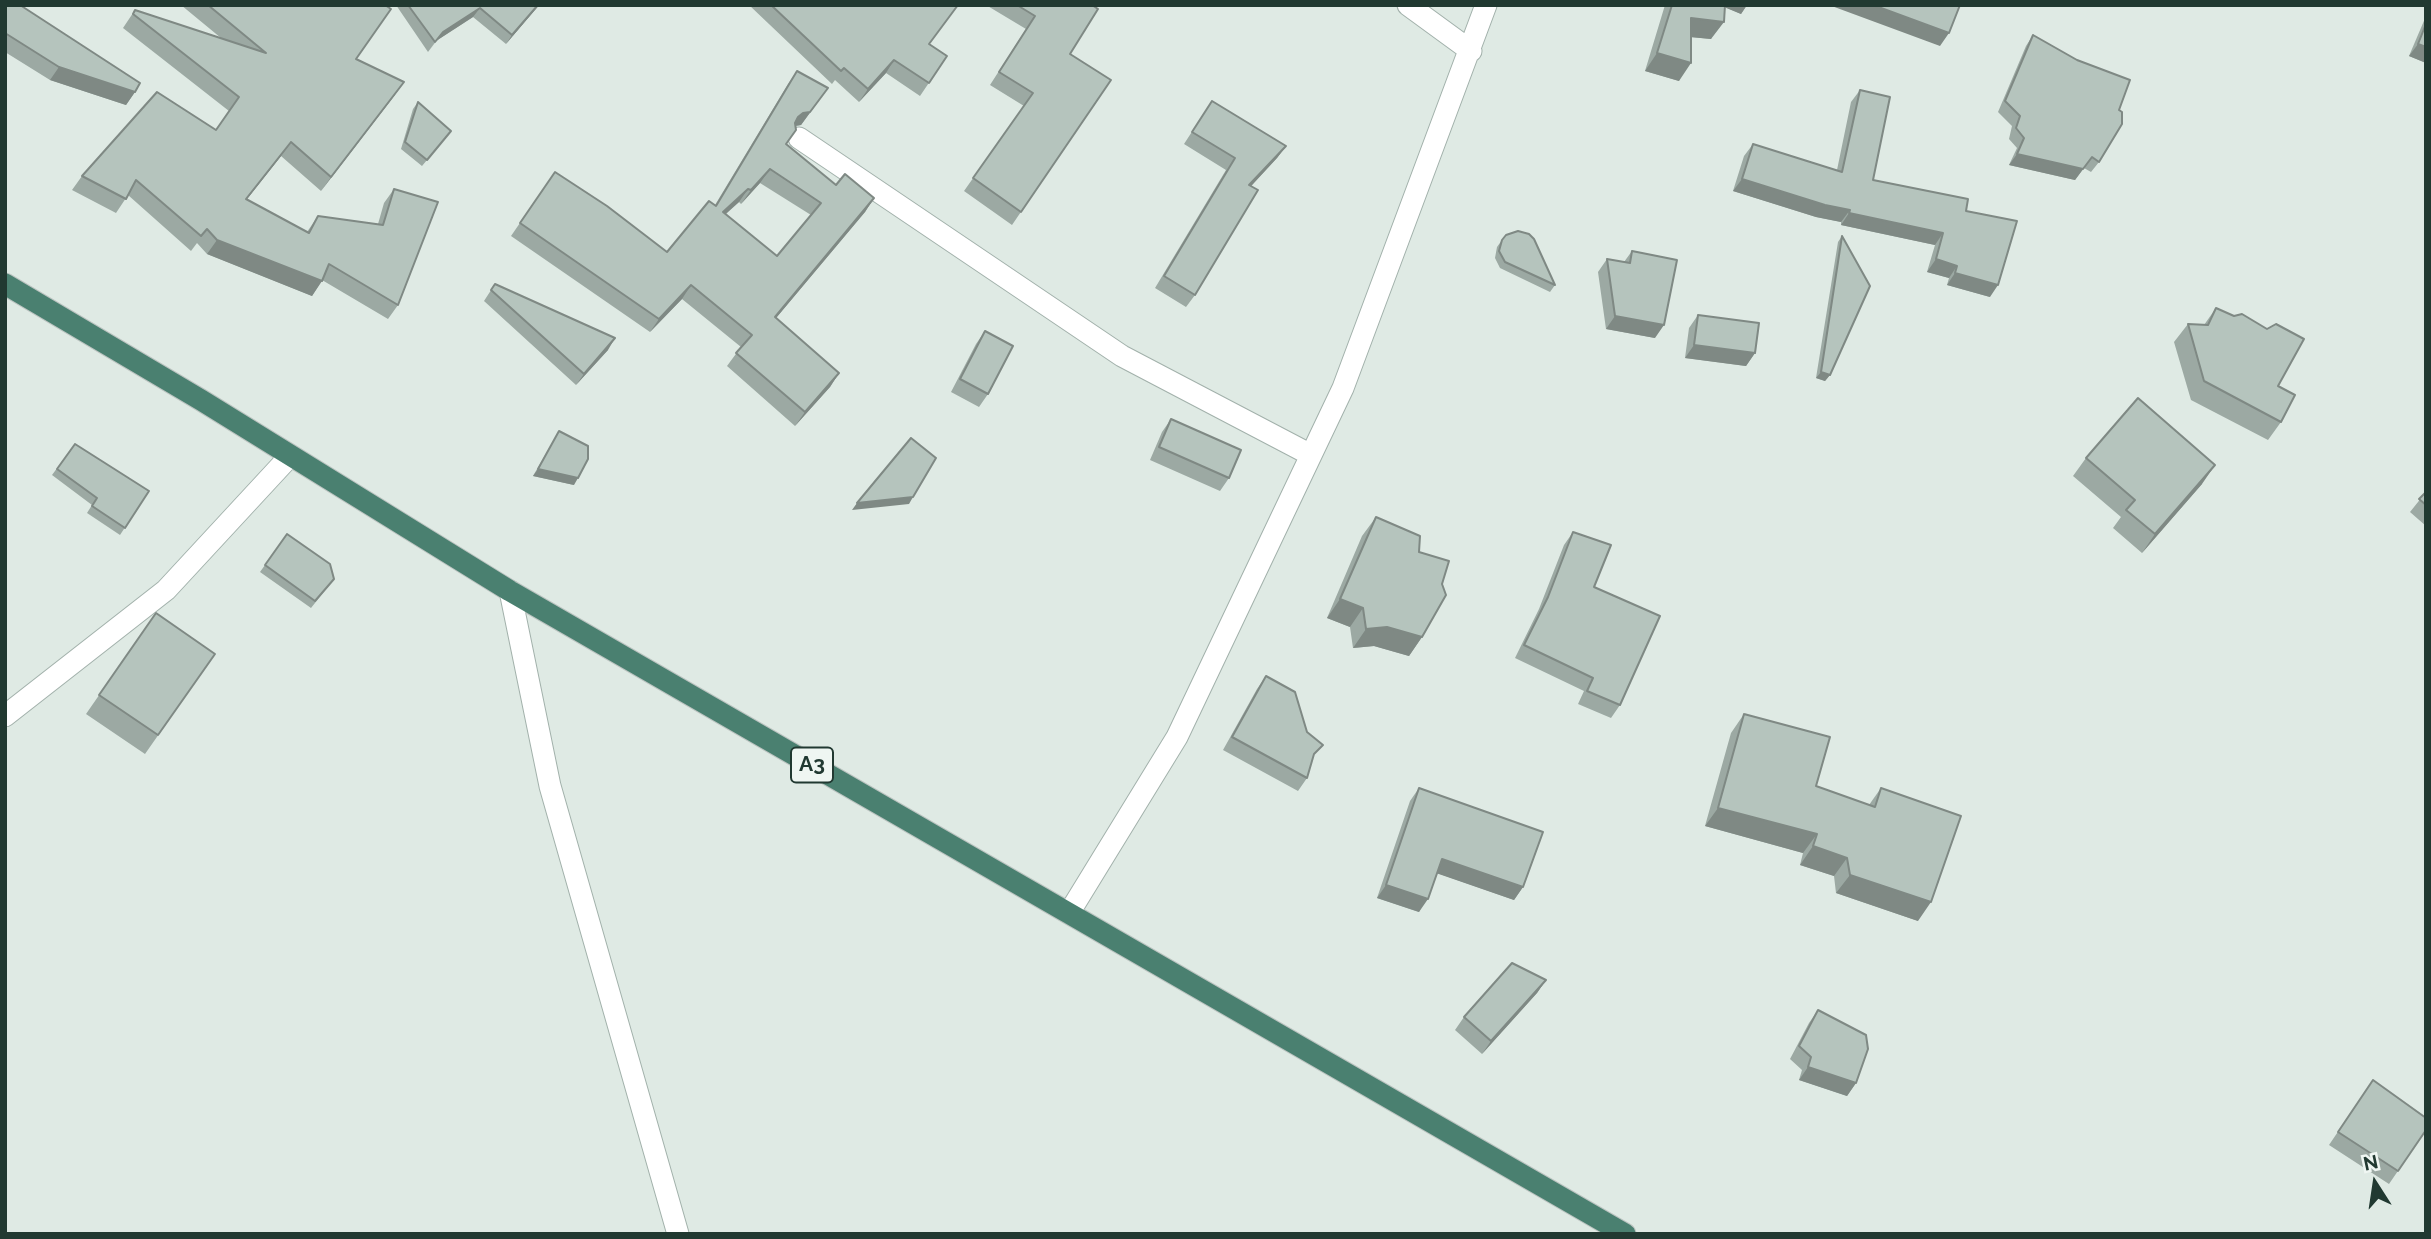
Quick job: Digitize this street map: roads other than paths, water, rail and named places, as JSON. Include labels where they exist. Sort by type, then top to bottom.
[{"type":"highway","name":"A3","points":[[5,284],[510,591],[1625,1234]]},
{"type":"street","points":[[1408,5],[1471,51]]},
{"type":"street","points":[[1069,913],[1177,737],[1343,388],[1486,5]]},
{"type":"street","points":[[799,138],[1122,356],[1311,455]]},
{"type":"street","points":[[5,716],[166,590],[290,456]]},
{"type":"street","points":[[510,591],[551,786],[678,1234]]}]
